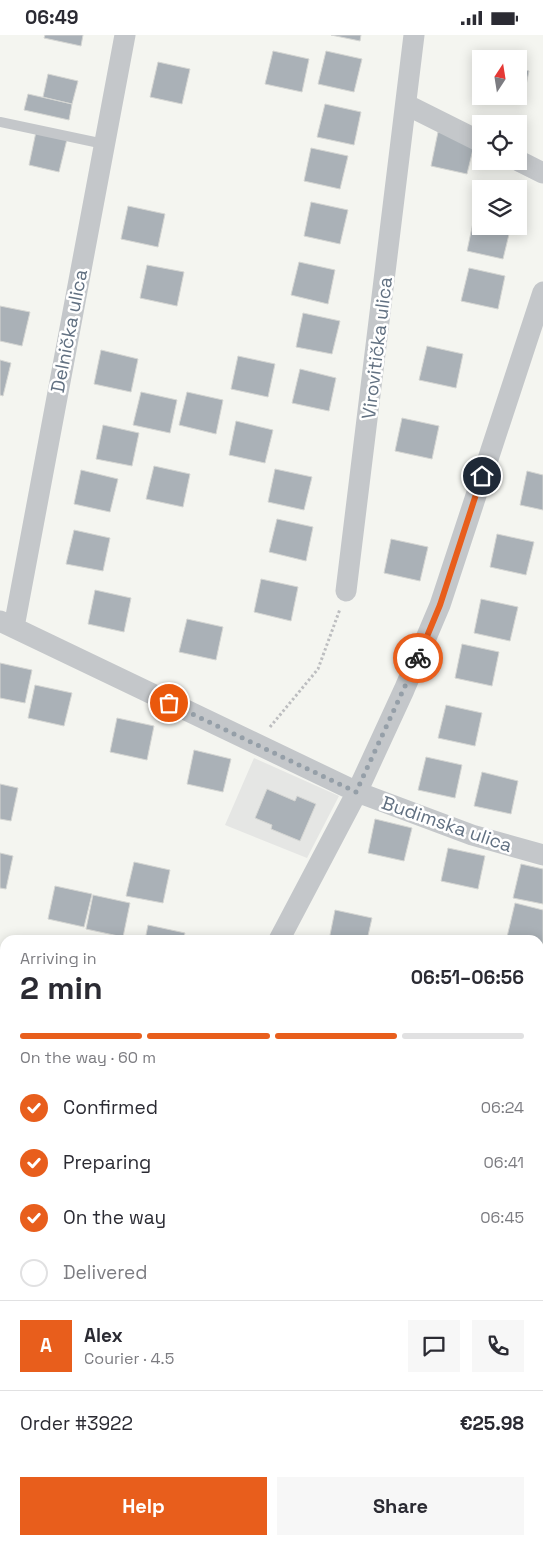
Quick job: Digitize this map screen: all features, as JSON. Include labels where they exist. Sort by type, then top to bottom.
[{"type":"street","name":"Delnička ulica","points":[[7,624],[125,35]]},
{"type":"street","name":"Virovitička ulica","points":[[346,591],[407,105],[414,35]]},
{"type":"street","points":[[407,105],[472,138]]},
{"type":"street","points":[[527,165],[543,173]]},
{"type":"street","points":[[282,935],[356,792],[404,690],[440,605],[543,293]]},
{"type":"street","name":"Budimska ulica","points":[[7,624],[356,792],[472,835],[543,855]]},
{"type":"lane","points":[[0,122],[104,144]]},
{"type":"path","points":[[255,745],[318,669],[346,591]]},
{"type":"shaded area","points":[[254,758],[339,796],[307,858],[225,825]]},
{"type":"building","points":[[45,35],[83,35],[81,46],[44,38]]},
{"type":"building","points":[[331,35],[361,35],[360,41]]},
{"type":"building","points":[[273,51],[309,59],[302,92],[265,84]]},
{"type":"building","points":[[326,51],[362,59],[354,92],[318,84]]},
{"type":"building","points":[[158,62],[190,69],[182,104],[150,97]]},
{"type":"building","points":[[48,74],[78,81],[72,104],[43,97]]},
{"type":"building","points":[[28,94],[72,104],[69,120],[24,110]]},
{"type":"building","points":[[325,104],[361,112],[354,145],[317,137]]},
{"type":"building","points":[[36,132],[67,139],[59,172],[29,165]]},
{"type":"building","points":[[438,132],[472,140],[472,153],[467,174],[431,166]]},
{"type":"building","points":[[311,148],[348,156],[340,189],[304,181]]},
{"type":"building","points":[[311,202],[348,210],[340,244],[304,236]]},
{"type":"building","points":[[128,206],[165,214],[158,247],[121,239]]},
{"type":"building","points":[[472,227],[472,235],[509,235],[503,259],[467,251]]},
{"type":"building","points":[[299,262],[335,270],[328,304],[291,295]]},
{"type":"building","points":[[147,265],[184,272],[177,306],[140,298]]},
{"type":"building","points":[[469,268],[505,276],[498,309],[461,301]]},
{"type":"building","points":[[0,306],[30,312],[22,346],[0,341]]},
{"type":"building","points":[[303,313],[340,321],[332,354],[296,347]]},
{"type":"building","points":[[427,346],[463,354],[456,388],[419,380]]},
{"type":"building","points":[[101,350],[138,359],[131,392],[94,384]]},
{"type":"building","points":[[238,356],[275,364],[268,397],[231,389]]},
{"type":"building","points":[[0,360],[11,363],[3,396],[0,395]]},
{"type":"building","points":[[300,369],[336,378],[329,411],[292,403]]},
{"type":"building","points":[[141,392],[177,400],[170,433],[133,425]]},
{"type":"building","points":[[187,392],[223,400],[216,434],[179,425]]},
{"type":"building","points":[[402,418],[439,426],[432,459],[395,451]]},
{"type":"building","points":[[236,421],[273,430],[265,463],[229,455]]},
{"type":"building","points":[[103,425],[139,433],[132,466],[96,459]]},
{"type":"building","points":[[154,466],[190,474],[183,507],[146,499]]},
{"type":"building","points":[[275,469],[312,477],[304,510],[268,502]]},
{"type":"building","points":[[81,470],[118,479],[110,512],[74,504]]},
{"type":"building","points":[[527,471],[543,475],[543,510],[520,505]]},
{"type":"building","points":[[277,519],[313,527],[306,561],[269,552]]},
{"type":"building","points":[[74,530],[110,538],[103,571],[66,564]]},
{"type":"building","points":[[497,534],[534,542],[526,575],[490,567]]},
{"type":"building","points":[[391,539],[428,547],[420,581],[384,573]]},
{"type":"building","points":[[261,579],[298,587],[291,621],[254,612]]},
{"type":"building","points":[[95,590],[131,598],[124,632],[88,624]]},
{"type":"building","points":[[481,599],[518,607],[510,641],[474,633]]},
{"type":"building","points":[[187,619],[223,627],[216,660],[179,652]]},
{"type":"building","points":[[462,644],[499,652],[492,686],[455,678]]},
{"type":"building","points":[[0,663],[32,670],[25,703],[0,698]]},
{"type":"building","points":[[35,685],[72,693],[64,726],[28,718]]},
{"type":"building","points":[[446,705],[482,713],[475,746],[438,738]]},
{"type":"building","points":[[117,718],[154,726],[147,760],[110,752]]},
{"type":"building","points":[[194,750],[231,759],[223,792],[187,784]]},
{"type":"building","points":[[426,757],[462,765],[455,798],[418,790]]},
{"type":"building","points":[[482,772],[518,781],[511,814],[474,806]]},
{"type":"building","points":[[0,784],[18,788],[11,821],[0,819]]},
{"type":"building","points":[[267,789],[295,801],[297,796],[316,804],[300,841],[271,829],[272,825],[255,818]]},
{"type":"building","points":[[375,819],[412,828],[404,861],[368,853]]},
{"type":"building","points":[[448,848],[485,856],[478,889],[441,881]]},
{"type":"building","points":[[0,853],[13,856],[6,889],[0,888]]},
{"type":"building","points":[[134,862],[170,870],[163,903],[126,896]]},
{"type":"building","points":[[521,864],[543,869],[543,904],[513,898]]},
{"type":"building","points":[[55,886],[92,894],[84,927],[48,919]]},
{"type":"building","points":[[93,895],[130,903],[123,935],[114,935],[86,929]]},
{"type":"building","points":[[515,903],[543,910],[543,935],[507,935]]},
{"type":"building","points":[[335,910],[372,918],[368,935],[330,935]]},
{"type":"building","points":[[148,925],[185,933],[184,935],[146,935]]},
{"type":"way so far","points":[[169,703],[356,792],[418,658]]},
{"type":"route","points":[[418,658],[440,605],[482,476]]}]
